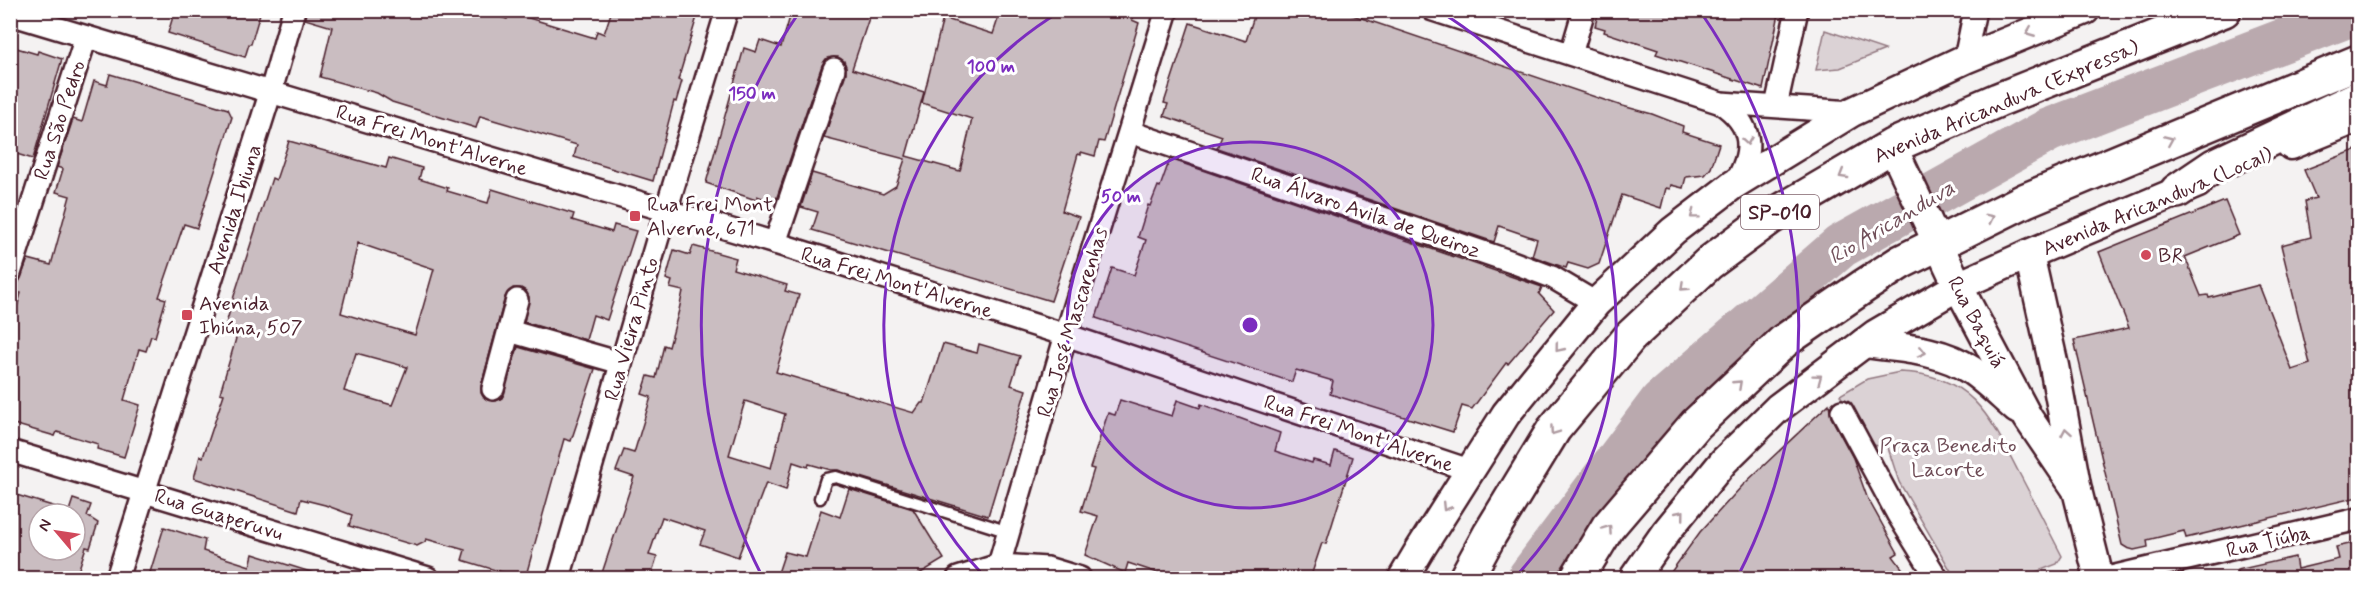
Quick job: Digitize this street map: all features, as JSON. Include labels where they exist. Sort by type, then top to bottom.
[{"type":"highway","name":"Avenida Aricanduva (Expressa)","points":[[1466,579],[1490,534],[1554,429],[1630,337],[1710,263],[1771,217],[2009,95],[2224,10]]},
{"type":"highway","points":[[1577,579],[1608,528],[1695,424],[1784,341],[1901,262],[1934,235],[2026,200],[2358,62]]},
{"type":"highway","points":[[2177,191],[2214,166],[2358,98]]},
{"type":"main road","points":[[1403,579],[1506,414],[1596,303],[1673,231],[1733,185],[1852,112],[1965,59],[2085,10]]},
{"type":"main road","name":"Avenida Aricanduva (Local)","points":[[1634,579],[1666,532],[1724,461],[1778,408],[1864,343],[1958,286],[2177,191],[2358,118]]},
{"type":"main road","name":"Rua Baquiá","points":[[1895,152],[1958,286],[2028,418],[2077,490]]},
{"type":"main road","name":"Rua Baquiá","points":[[2029,254],[2055,366],[2077,490],[2099,579]]},
{"type":"main road","points":[[1864,343],[1917,350],[1951,359],[1971,370],[2028,418]]},
{"type":"street","name":"Avenida Ibiuna","points":[[117,579],[271,91],[294,10]]},
{"type":"street","name":"Rua Vieira Pinto","points":[[559,579],[727,10]]},
{"type":"street","name":"Rua José Mascarenhas","points":[[999,565],[1066,335],[1167,10]]},
{"type":"street","points":[[1433,10],[1722,103],[1852,112]]},
{"type":"street","points":[[1571,54],[1584,10]]},
{"type":"street","points":[[1776,106],[1797,10]]},
{"type":"street","points":[[1965,59],[1975,10]]},
{"type":"street","name":"Rua Frei Mont'Alverne","points":[[10,14],[775,243],[1066,335],[1469,470]]},
{"type":"street","name":"Rua São Pedro","points":[[10,273],[86,37]]},
{"type":"street","points":[[775,243],[834,69]]},
{"type":"street","points":[[1722,103],[1740,118],[1748,143],[1745,167],[1733,185]]},
{"type":"street","name":"Rua Álvaro Avila de Queiroz","points":[[1130,132],[1512,262],[1552,277],[1596,303]]},
{"type":"street","points":[[493,389],[517,300]]},
{"type":"street","points":[[508,331],[621,363]]},
{"type":"street","points":[[1842,411],[1898,515],[1937,579]]},
{"type":"street","name":"Rua Guaperuvu","points":[[10,451],[428,579]]},
{"type":"street","name":"Rua Tiúba","points":[[2107,579],[2358,519]]},
{"type":"street","points":[[958,579],[999,565],[1047,568],[1080,579]]},
{"type":"lane","points":[[820,498],[826,479],[836,477],[1009,531]]},
{"type":"green space","points":[[1825,30],[1885,50],[1840,68],[1816,70]]},
{"type":"green space","name":"Praça Benedito Lacorte","points":[[1900,372],[1924,374],[1943,380],[1960,389],[1986,415],[2007,449],[2062,556],[2057,564],[2020,578],[1955,578],[1899,482],[1888,448],[1869,444],[1840,395],[1867,379]]},
{"type":"building","points":[[175,10],[261,10],[245,57],[168,33]]},
{"type":"building","points":[[306,10],[477,10],[507,19],[509,12],[595,38],[597,31],[604,34],[612,10],[699,10],[678,80],[682,81],[676,102],[674,101],[653,181],[574,157],[577,145],[480,116],[476,128],[392,102],[377,93],[320,77],[332,27],[305,19]]},
{"type":"building","points":[[792,10],[855,10],[870,15],[852,69],[924,92],[906,156],[960,171],[972,119],[922,103],[943,18],[993,34],[1001,10],[1135,10],[1132,20],[1139,23],[1104,142],[1099,141],[1095,156],[1081,152],[1081,155],[1078,154],[1062,211],[1079,217],[1051,301],[812,230],[818,212],[801,207],[812,173],[883,194],[896,186],[905,159],[824,138],[846,73],[844,61],[838,57],[826,59],[822,65],[776,200],[774,199],[773,202],[757,196],[756,200],[706,183],[744,48],[756,52],[760,40],[781,47]]},
{"type":"building","points":[[1256,10],[1338,10],[1619,105],[1652,114],[1683,126],[1682,132],[1719,144],[1711,168],[1705,175],[1686,177],[1683,188],[1671,185],[1670,189],[1666,188],[1661,208],[1622,195],[1599,264],[1588,269],[1568,263],[1566,268],[1532,256],[1537,239],[1499,226],[1494,242],[1217,148],[1222,136],[1164,116],[1168,104],[1164,103],[1190,23],[1246,41]]},
{"type":"building","points":[[1599,10],[1768,10],[1779,14],[1763,89],[1656,54],[1658,50],[1604,32],[1605,29],[1595,26]]},
{"type":"building","points":[[10,46],[37,54],[38,51],[62,59],[33,159],[10,152]]},
{"type":"building","points":[[110,74],[228,109],[232,117],[197,228],[184,224],[159,297],[166,299],[155,337],[151,336],[146,351],[139,349],[124,400],[140,405],[124,457],[97,449],[98,444],[57,432],[55,436],[10,423],[10,332],[21,293],[10,291],[10,285],[19,282],[28,259],[51,265],[70,196],[56,192],[63,169],[57,167],[73,119],[82,122],[94,81],[107,85]]},
{"type":"building","points":[[289,141],[386,168],[389,158],[422,168],[419,179],[448,188],[447,191],[488,203],[492,189],[574,214],[572,220],[612,232],[614,225],[636,231],[607,320],[593,315],[586,340],[524,322],[529,297],[521,288],[513,288],[505,297],[481,386],[484,398],[496,401],[502,398],[518,347],[595,369],[571,441],[564,439],[525,579],[462,560],[465,550],[426,539],[417,546],[349,526],[352,515],[325,505],[301,499],[298,511],[194,478],[224,394],[220,393],[237,335],[224,331],[272,178],[276,180]],"holes":[[[358,243],[434,269],[415,335],[341,313]],[[356,353],[407,367],[392,405],[344,391]]]},
{"type":"building","points":[[2358,149],[2358,497],[2186,538],[2184,531],[2147,540],[2148,547],[2134,550],[2127,548],[2122,545],[2074,340],[2129,328],[2099,252],[2225,201],[2239,235],[2185,257],[2201,296],[2208,295],[2209,298],[2259,285],[2292,370],[2310,364],[2281,245],[2311,237],[2305,201],[2316,198],[2304,170]]},
{"type":"building","points":[[1170,159],[1542,287],[1539,294],[1554,310],[1508,364],[1506,363],[1472,409],[1462,406],[1453,432],[1330,394],[1333,381],[1296,370],[1292,382],[1096,318],[1112,268],[1134,275],[1146,240],[1138,237],[1148,205],[1150,206],[1158,186],[1160,187]]},
{"type":"building","points":[[693,246],[736,258],[733,269],[787,285],[785,291],[799,295],[776,372],[914,413],[921,403],[924,403],[943,344],[977,353],[979,344],[1020,356],[1011,385],[1026,390],[988,516],[838,470],[809,464],[808,467],[793,462],[786,490],[766,483],[738,557],[700,544],[705,531],[662,517],[649,555],[657,557],[650,579],[600,579],[634,477],[616,471],[624,450],[634,453],[651,397],[642,394],[648,376],[656,378],[664,345],[669,347],[679,310],[683,291],[670,288],[672,281],[666,279],[674,250],[690,255]],"holes":[[[745,401],[785,414],[771,468],[729,455]]]},
{"type":"building","points":[[1120,400],[1172,416],[1177,400],[1200,408],[1201,404],[1280,433],[1275,451],[1312,463],[1313,460],[1331,465],[1335,451],[1353,457],[1326,544],[1322,543],[1310,579],[1162,579],[1164,575],[1128,563],[1125,573],[1085,555],[1098,516],[1081,511],[1094,469],[1090,468],[1108,413],[1115,415]]},
{"type":"building","points":[[1829,404],[1831,417],[1853,458],[1867,497],[1898,553],[1893,556],[1910,579],[1666,579],[1700,532],[1743,485]]},
{"type":"building","points":[[849,489],[913,509],[944,559],[911,579],[776,579],[785,552],[806,557],[821,510],[840,517]]},
{"type":"building","points":[[10,493],[40,502],[27,502],[27,562],[81,562],[76,578],[61,573],[59,579],[10,579]]},
{"type":"building","points":[[87,504],[91,505],[87,516]]},
{"type":"building","points":[[87,516],[98,523],[90,548],[87,547]]},
{"type":"building","points":[[164,527],[205,540],[203,551],[250,566],[253,554],[317,574],[316,579],[148,579]]},
{"type":"building","points":[[2358,542],[2358,579],[2237,579],[2237,570],[2295,557],[2297,569],[2339,559],[2336,547]]},
{"type":"waterway","name":"Rio Aricanduva","points":[[1529,578],[1661,402],[1841,246],[2049,130],[2358,12]]},
{"type":"place","name":"Rua Frei Mont Alverne, 671","points":[[635,216]]},
{"type":"place","name":"BR","points":[[2146,255]]},
{"type":"place","name":"Avenida Ibiúna, 507","points":[[187,315]]}]
